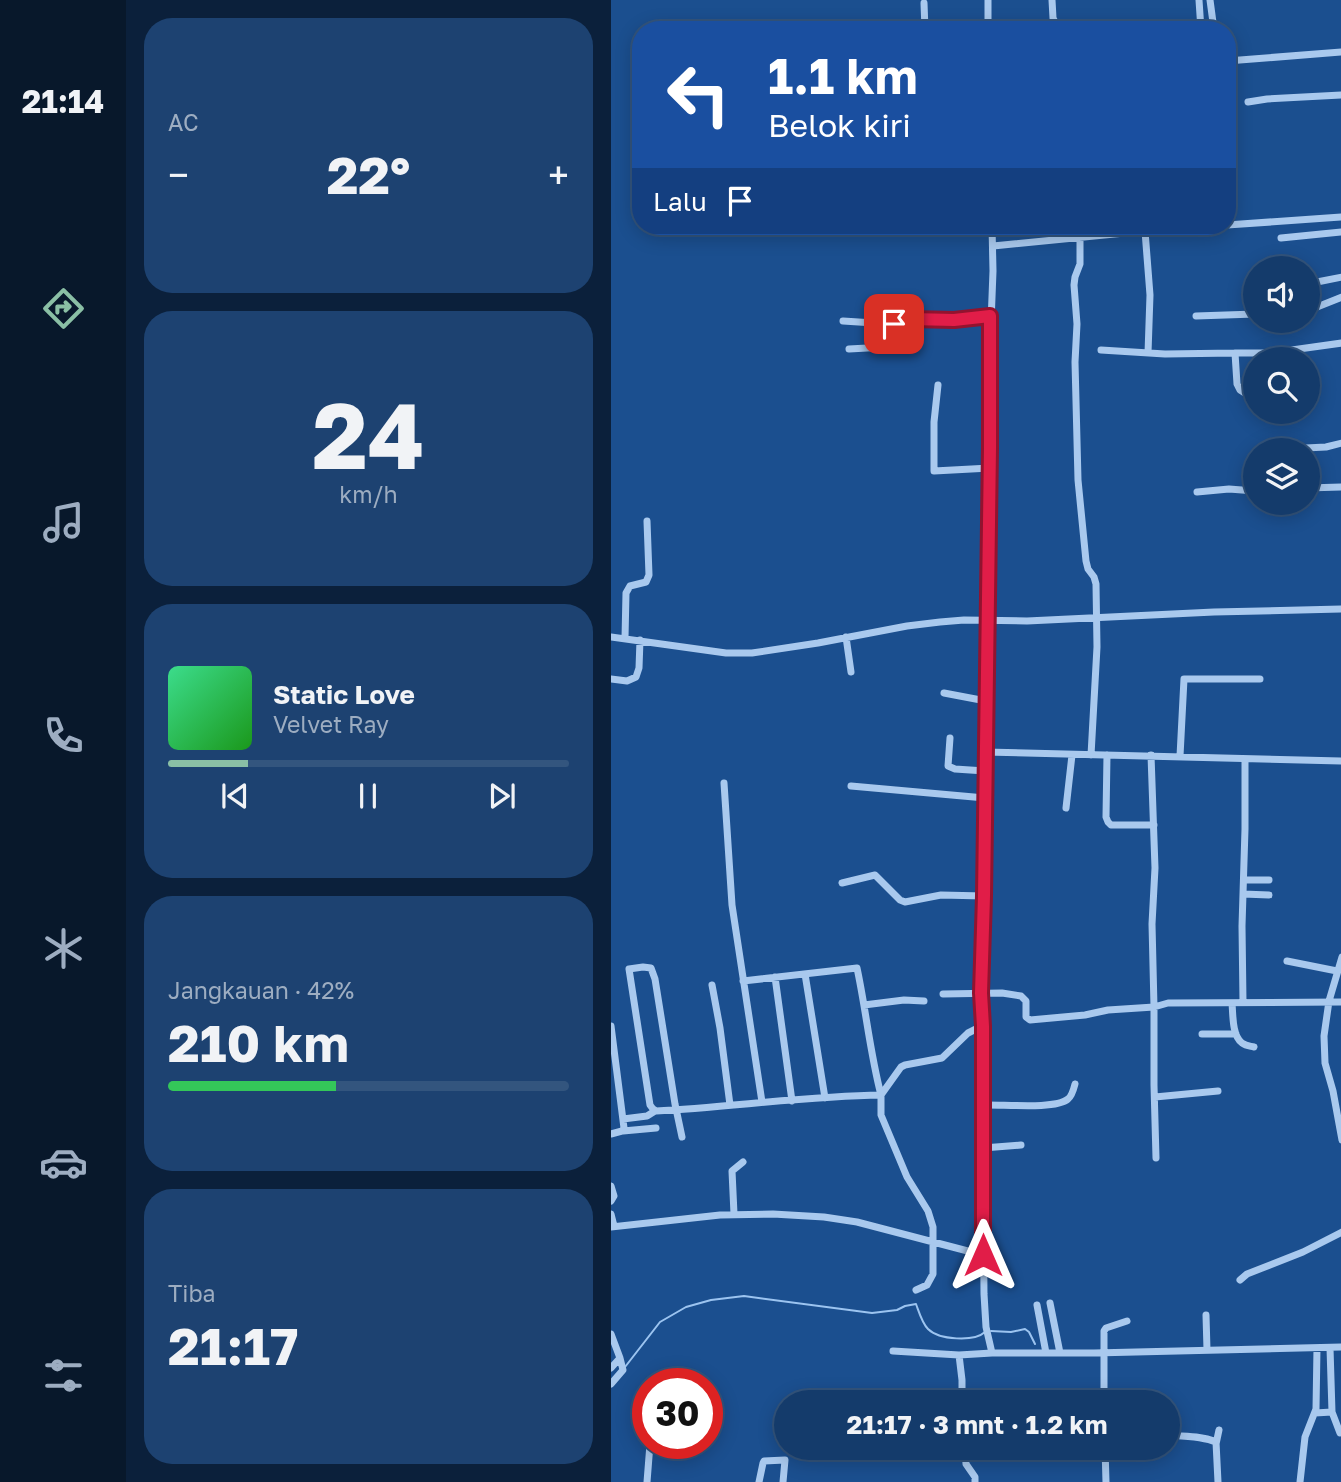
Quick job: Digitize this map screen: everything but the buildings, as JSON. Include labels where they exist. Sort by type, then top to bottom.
[{"type":"street","points":[[988,0],[988,21]]},
{"type":"street","points":[[1052,0],[1054,21]]},
{"type":"street","points":[[1199,0],[1200,21]]},
{"type":"street","points":[[1210,0],[1213,21]]},
{"type":"street","points":[[924,3],[925,21]]},
{"type":"street","points":[[1236,60],[1341,52]]},
{"type":"street","points":[[1248,102],[1341,95]]},
{"type":"street","points":[[1236,225],[1341,217]]},
{"type":"street","points":[[1281,238],[1341,232]]},
{"type":"street","points":[[992,235],[981,993],[983,1255],[986,1327],[992,1353]]},
{"type":"street","points":[[993,246],[1092,235]]},
{"type":"street","points":[[1145,235],[1150,295],[1148,353]]},
{"type":"street","points":[[1080,237],[1079,264],[1074,285],[1077,324],[1075,362],[1078,480],[1086,561],[1096,584],[1097,646],[1091,755]]},
{"type":"street","points":[[1320,281],[1341,277]]},
{"type":"street","points":[[1320,306],[1341,297]]},
{"type":"street","points":[[1196,316],[1243,314]]},
{"type":"street","points":[[849,349],[904,346],[907,341],[905,325],[911,319],[954,320],[990,316]]},
{"type":"street","points":[[843,321],[905,325]]},
{"type":"street","points":[[1101,350],[1148,353],[1270,353],[1341,343]]},
{"type":"street","points":[[1235,353],[1237,384],[1243,392]]},
{"type":"street","points":[[938,385],[934,422],[934,471],[990,468]]},
{"type":"street","points":[[1320,447],[1341,443]]},
{"type":"street","points":[[1320,488],[1341,487]]},
{"type":"street","points":[[1197,492],[1243,490]]},
{"type":"street","points":[[625,638],[626,593],[630,586],[648,579],[647,521]]},
{"type":"street","points":[[611,637],[726,653],[752,653],[907,626],[964,620],[987,622],[1341,609]]},
{"type":"street","points":[[846,637],[851,671]]},
{"type":"street","points":[[611,679],[627,681],[636,677],[640,640]]},
{"type":"street","points":[[1180,756],[1184,679],[1260,679]]},
{"type":"street","points":[[944,693],[986,701]]},
{"type":"street","points":[[950,738],[948,766],[985,771]]},
{"type":"street","points":[[985,752],[1341,761]]},
{"type":"street","points":[[1066,808],[1072,755]]},
{"type":"street","points":[[1107,755],[1108,824],[1154,825]]},
{"type":"street","points":[[1151,755],[1155,868],[1152,924],[1156,1158]]},
{"type":"street","points":[[1243,1002],[1245,759]]},
{"type":"street","points":[[724,783],[732,905],[762,1102]]},
{"type":"street","points":[[851,786],[985,798]]},
{"type":"street","points":[[842,883],[875,875],[903,902],[941,895],[984,896]]},
{"type":"street","points":[[1244,880],[1269,880]]},
{"type":"street","points":[[1243,894],[1269,895]]},
{"type":"street","points":[[1341,957],[1329,1001],[1324,1036],[1325,1059],[1340,1120],[1341,1140]]},
{"type":"street","points":[[1287,961],[1337,971]]},
{"type":"street","points":[[655,1111],[651,1105],[629,969],[643,967],[651,968],[655,979],[682,1137]]},
{"type":"street","points":[[743,981],[857,968],[881,1095],[882,1119],[907,1177],[930,1217],[934,1231],[934,1274],[926,1286],[916,1290]]},
{"type":"street","points":[[805,974],[825,1098]]},
{"type":"street","points":[[775,977],[792,1101]]},
{"type":"street","points":[[713,985],[731,1105]]},
{"type":"street","points":[[943,994],[1002,993],[1023,997],[1026,1001],[1025,1015],[1030,1020],[1085,1015],[1111,1009],[1154,1007],[1168,1003],[1341,1002]]},
{"type":"street","points":[[864,1005],[904,1000],[924,1001]]},
{"type":"street","points":[[1232,1003],[1236,1034],[1242,1043],[1254,1048]]},
{"type":"street","points":[[611,1026],[623,1131]]},
{"type":"street","points":[[881,1095],[901,1067],[942,1058],[968,1033],[983,1026]]},
{"type":"street","points":[[1202,1034],[1236,1034]]},
{"type":"street","points":[[983,1105],[1030,1107],[1065,1101],[1070,1098],[1075,1084]]},
{"type":"street","points":[[1155,1097],[1218,1091]]},
{"type":"street","points":[[623,1119],[647,1116],[655,1111],[881,1095]]},
{"type":"street","points":[[611,1134],[656,1128]]},
{"type":"street","points":[[983,1148],[1021,1145]]},
{"type":"street","points":[[734,1214],[732,1171],[743,1162]]},
{"type":"street","points":[[611,1186],[614,1197],[611,1201]]},
{"type":"street","points":[[611,1214],[612,1226],[734,1214],[791,1214],[846,1219],[983,1255]]},
{"type":"street","points":[[1240,1280],[1247,1274],[1303,1252],[1341,1232]]},
{"type":"street","points":[[1050,1303],[1060,1353]]},
{"type":"street","points":[[1037,1305],[1046,1353]]},
{"type":"street","points":[[1206,1315],[1207,1350]]},
{"type":"street","points":[[1104,1390],[1105,1329],[1127,1321]]},
{"type":"street","points":[[611,1334],[622,1371],[611,1384]]},
{"type":"street","points":[[893,1351],[959,1355],[1341,1347]]},
{"type":"street","points":[[1300,1482],[1305,1437],[1315,1413],[1317,1348]]},
{"type":"street","points":[[1330,1348],[1332,1412],[1340,1433]]},
{"type":"street","points":[[959,1355],[962,1390]]},
{"type":"street","points":[[611,1368],[621,1362]]},
{"type":"street","points":[[1315,1413],[1332,1412]]},
{"type":"street","points":[[1218,1482],[1219,1430]]},
{"type":"street","points":[[1180,1436],[1212,1440],[1217,1444]]},
{"type":"street","points":[[647,1482],[649,1459]]},
{"type":"street","points":[[760,1481],[764,1461],[785,1460],[783,1482]]},
{"type":"street","points":[[966,1460],[975,1476],[975,1482]]},
{"type":"street","points":[[1105,1460],[1106,1482]]},
{"type":"waterway","points":[[625,1367],[660,1322],[686,1307],[711,1300],[744,1296],[872,1313],[916,1304],[926,1327],[940,1336],[965,1338],[985,1332]]},
{"type":"waterway","points":[[991,1331],[1011,1332],[1025,1329],[1035,1344]]},
{"type":"route","points":[[894,324],[905,325],[910,319],[954,320],[990,316],[981,993],[983,1255]]}]
